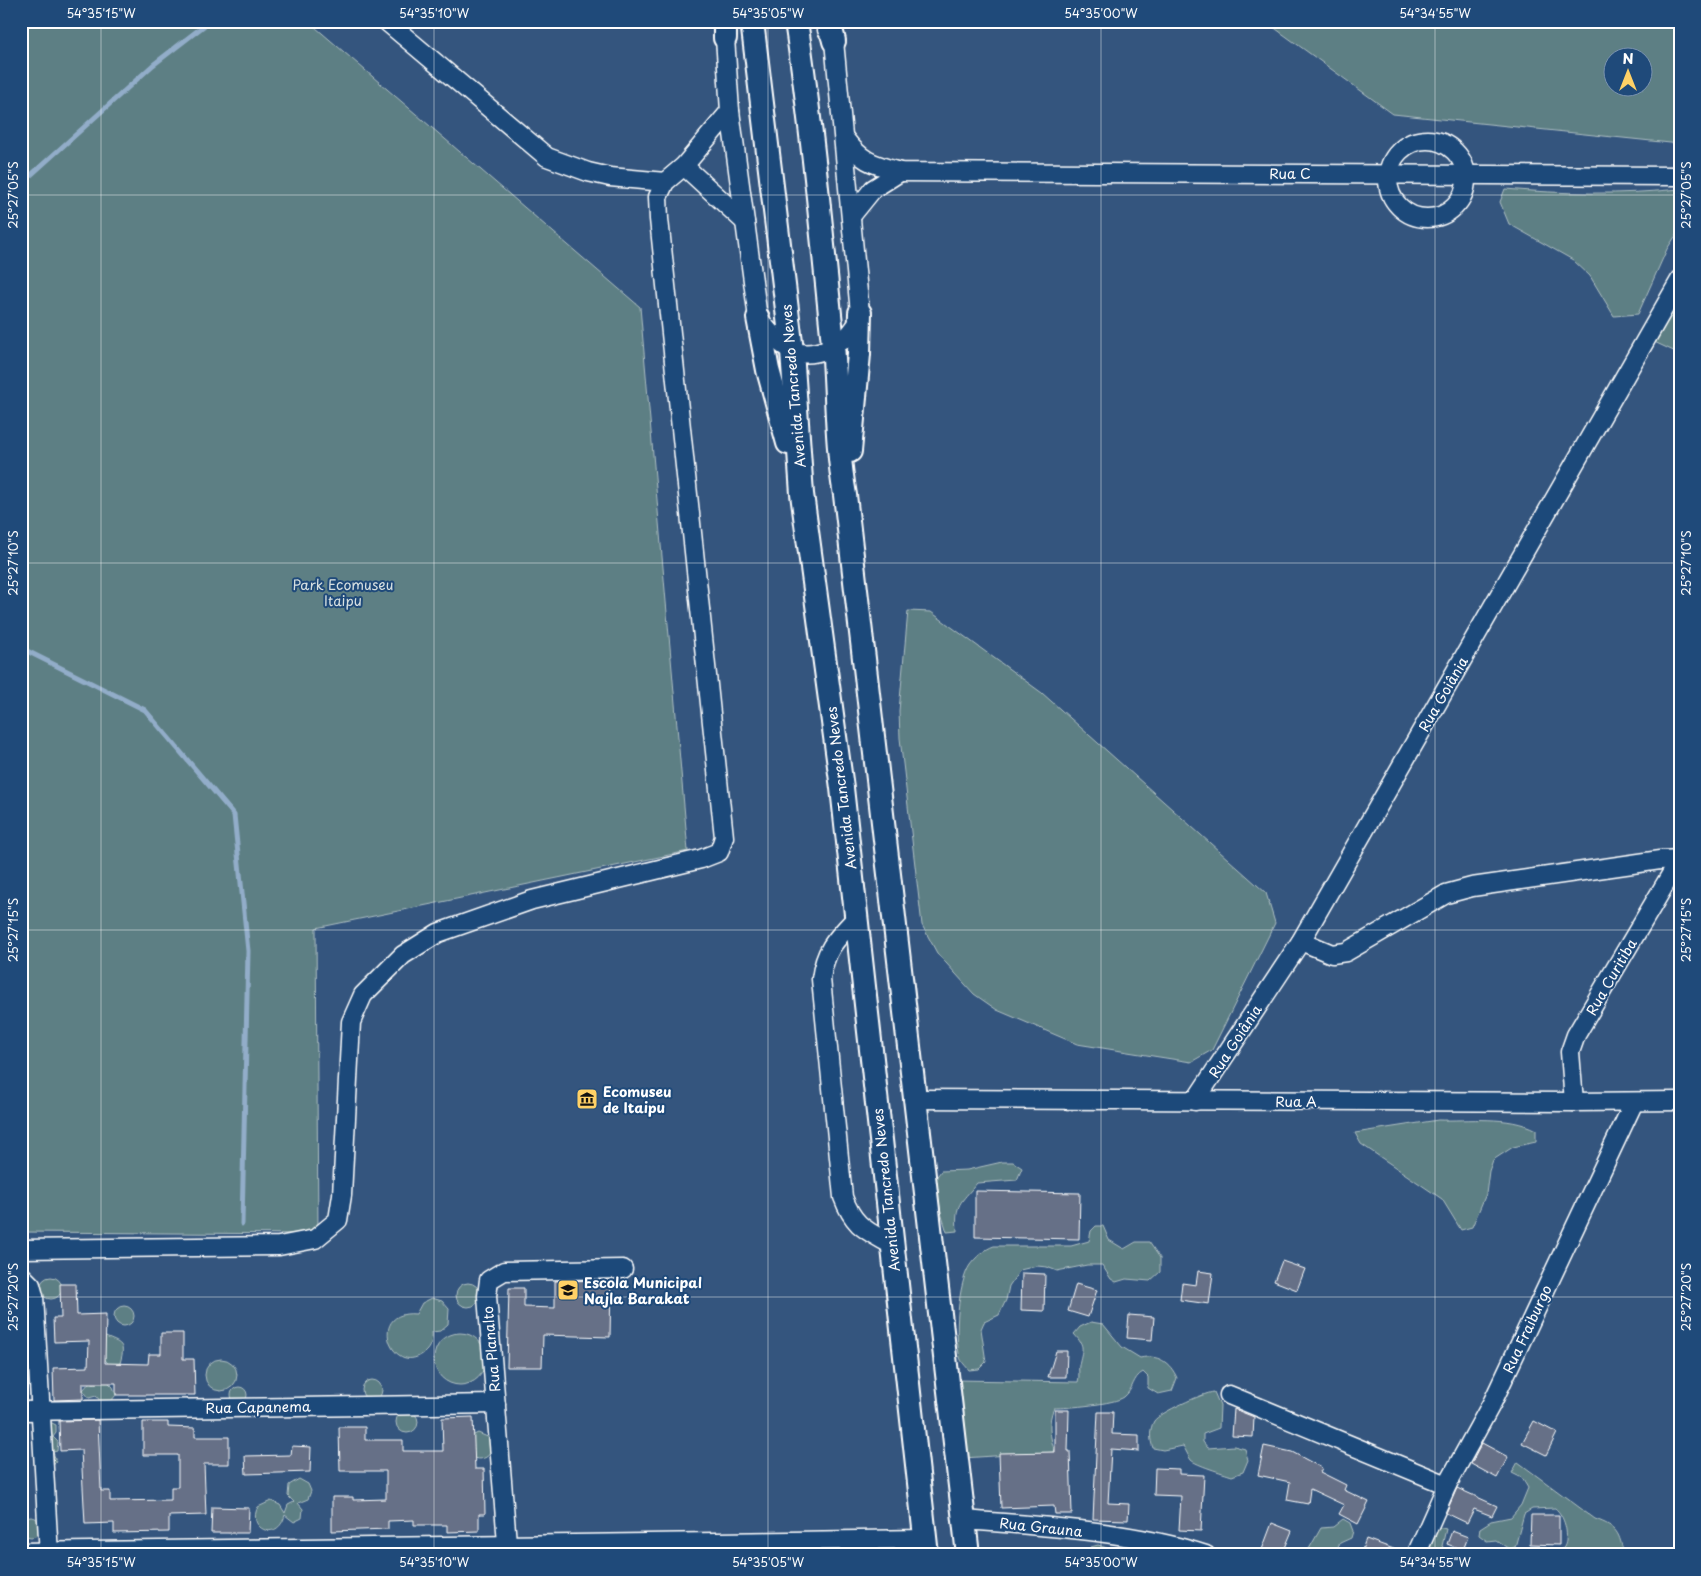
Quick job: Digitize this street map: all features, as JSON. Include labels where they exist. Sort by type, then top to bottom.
[{"type":"main road","name":"Avenida Tancredo Neves","points":[[752,21],[792,351],[802,494],[842,788],[926,1547]]},
{"type":"main road","points":[[796,21],[815,167],[833,347],[838,455],[845,495],[892,891],[913,1099],[968,1555]]},
{"type":"main road","points":[[845,495],[859,354],[860,312]]},
{"type":"main road","points":[[758,318],[768,370],[802,494]]},
{"type":"street","points":[[386,21],[547,157],[588,172],[610,177],[666,182]]},
{"type":"street","points":[[727,27],[730,111],[758,318],[775,339],[792,351],[820,353],[833,347],[855,327],[860,312],[845,138],[832,31],[822,21]]},
{"type":"street","points":[[21,1250],[279,1246],[315,1239],[338,1220],[342,1195],[352,1022],[363,994],[403,955],[438,933],[532,900],[701,859],[718,852],[724,837],[658,220],[658,197],[666,182],[684,166],[730,111]]},
{"type":"street","name":"Rua C","points":[[845,138],[857,155],[874,164],[900,172],[1388,173],[1466,176],[1680,176]]},
{"type":"street","points":[[1416,141],[1435,141],[1452,149],[1463,164],[1466,176],[1464,192],[1453,208],[1446,213],[1428,218],[1409,214],[1395,202],[1388,184],[1388,173],[1394,157],[1400,150],[1416,141]]},
{"type":"street","points":[[684,166],[745,222]]},
{"type":"street","points":[[852,215],[873,188],[900,172]]},
{"type":"street","name":"Rua Goiânia","points":[[1195,1101],[1301,941],[1680,280]]},
{"type":"street","points":[[1301,941],[1332,954],[1346,952],[1446,894],[1472,887],[1660,860],[1680,859]]},
{"type":"street","name":"Rua Curitiba","points":[[1574,1102],[1570,1052],[1576,1036],[1680,859]]},
{"type":"street","points":[[856,918],[832,943],[824,960],[821,979],[843,1197],[850,1216],[863,1228],[892,1246]]},
{"type":"street","name":"Rua A","points":[[913,1099],[1680,1101]]},
{"type":"street","name":"Rua Fraiburgo","points":[[1416,1555],[1447,1485],[1493,1401],[1634,1102]]},
{"type":"street","name":"Rua Planalto","points":[[507,1551],[487,1296],[489,1280],[504,1271],[623,1269]]},
{"type":"street","points":[[21,1275],[31,1285],[34,1296],[49,1553]]},
{"type":"street","points":[[1229,1395],[1447,1485]]},
{"type":"street","name":"Rua Capanema","points":[[21,1411],[496,1404]]},
{"type":"street","name":"Rua Grauna","points":[[964,1520],[1060,1528],[1180,1546],[1206,1555]]},
{"type":"street","points":[[21,1552],[507,1551],[926,1547]]},
{"type":"green space","name":"Park Ecomuseu Itaipu","points":[[21,21],[308,21],[640,307],[688,851],[316,928],[318,1234],[21,1232]]},
{"type":"green space","points":[[1265,21],[1680,21],[1680,144],[1393,114]]},
{"type":"green space","points":[[1505,189],[1592,193],[1680,189],[1680,229],[1667,249],[1638,314],[1614,316],[1590,276],[1573,260],[1509,224],[1500,202]]},
{"type":"green space","points":[[1680,292],[1680,354],[1648,339]]},
{"type":"green space","points":[[908,611],[931,612],[1042,693],[1266,893],[1275,923],[1212,1050],[1191,1062],[1077,1044],[997,1010],[974,994],[937,953],[922,925],[900,738],[899,711]]},
{"type":"green space","points":[[1438,1120],[1513,1122],[1536,1130],[1536,1142],[1513,1147],[1493,1160],[1489,1171],[1486,1194],[1472,1227],[1461,1230],[1442,1199],[1361,1144],[1355,1133]]},
{"type":"green space","points":[[1002,1162],[1013,1162],[1022,1168],[1017,1180],[977,1183],[960,1204],[957,1215],[957,1231],[947,1232],[941,1213],[935,1179],[941,1171],[967,1170]]},
{"type":"green space","points":[[1096,1226],[1103,1226],[1109,1240],[1124,1249],[1136,1242],[1149,1242],[1160,1258],[1160,1272],[1150,1281],[1126,1279],[1116,1282],[1111,1279],[1102,1265],[1087,1265],[1057,1271],[1037,1266],[1020,1270],[1009,1286],[1006,1300],[999,1315],[984,1322],[981,1329],[986,1362],[979,1369],[969,1370],[960,1357],[957,1324],[963,1284],[972,1262],[984,1251],[994,1246],[1071,1246],[1089,1241],[1091,1231]]},
{"type":"green space","points":[[47,1277],[55,1277],[62,1284],[62,1292],[55,1299],[47,1299],[40,1292],[40,1284]]},
{"type":"green space","points":[[468,1283],[477,1286],[480,1295],[477,1304],[468,1307],[459,1304],[456,1295],[459,1286]]},
{"type":"green space","points":[[432,1298],[442,1301],[449,1309],[448,1324],[440,1331],[432,1332],[431,1344],[424,1353],[412,1358],[402,1357],[394,1350],[389,1341],[388,1331],[392,1322],[401,1315],[416,1314],[422,1303]]},
{"type":"green space","points":[[124,1306],[131,1309],[134,1316],[131,1323],[124,1326],[117,1323],[114,1316],[117,1309]]},
{"type":"green space","points":[[1091,1322],[1103,1324],[1122,1347],[1140,1358],[1152,1357],[1163,1360],[1177,1378],[1172,1391],[1158,1394],[1148,1388],[1148,1377],[1143,1372],[1139,1374],[1130,1391],[1124,1397],[1111,1402],[1054,1408],[1050,1419],[1050,1430],[1055,1452],[963,1458],[956,1380],[1078,1382],[1082,1345],[1074,1334],[1080,1327]]},
{"type":"green space","points":[[455,1333],[465,1333],[479,1340],[486,1354],[486,1364],[479,1378],[465,1385],[455,1385],[445,1381],[438,1374],[434,1364],[434,1354],[438,1344],[445,1337]]},
{"type":"green space","points":[[102,1335],[122,1346],[120,1363],[110,1366],[103,1357]]},
{"type":"green space","points":[[221,1359],[227,1360],[232,1364],[236,1369],[236,1381],[232,1386],[227,1390],[221,1391],[215,1390],[210,1386],[206,1381],[205,1375],[206,1369],[210,1364],[215,1360]]},
{"type":"green space","points":[[372,1380],[379,1383],[382,1390],[379,1397],[372,1400],[365,1397],[362,1390],[365,1383]]},
{"type":"green space","points":[[99,1381],[108,1382],[113,1387],[116,1395],[111,1401],[103,1404],[96,1396],[89,1398],[83,1390],[90,1382],[95,1384]]},
{"type":"green space","points":[[239,1387],[247,1395],[239,1403],[231,1395]]},
{"type":"green space","points":[[1214,1392],[1220,1406],[1219,1428],[1203,1434],[1203,1442],[1208,1448],[1234,1446],[1245,1449],[1248,1460],[1243,1472],[1232,1476],[1194,1462],[1183,1446],[1163,1450],[1153,1448],[1151,1442],[1151,1428],[1158,1417],[1182,1404]]},
{"type":"green space","points":[[407,1411],[415,1414],[418,1422],[415,1430],[407,1433],[399,1430],[396,1422],[399,1414]]},
{"type":"green space","points":[[48,1421],[56,1425],[56,1433],[53,1437],[58,1442],[57,1451],[53,1452],[56,1461],[53,1466],[46,1466]]},
{"type":"green space","points":[[478,1433],[490,1438],[492,1450],[486,1457],[481,1459],[471,1457],[470,1437]]},
{"type":"green space","points":[[1518,1462],[1595,1519],[1613,1528],[1619,1536],[1624,1555],[1555,1555],[1564,1546],[1566,1531],[1561,1515],[1555,1508],[1532,1509],[1524,1514],[1515,1547],[1509,1549],[1496,1540],[1487,1541],[1479,1535],[1480,1528],[1491,1521],[1511,1517],[1521,1505],[1528,1488],[1522,1478],[1512,1473]]},
{"type":"green space","points":[[299,1479],[308,1484],[311,1491],[308,1499],[298,1503],[303,1509],[302,1518],[294,1522],[285,1515],[281,1524],[276,1529],[270,1531],[259,1527],[255,1515],[258,1507],[271,1501],[280,1505],[285,1513],[288,1505],[294,1502],[288,1496],[289,1485]]},
{"type":"green space","points":[[27,1517],[35,1517],[41,1523],[41,1531],[35,1537],[27,1537],[21,1531],[21,1523]]},
{"type":"green space","points":[[1343,1519],[1350,1523],[1353,1531],[1351,1538],[1340,1543],[1333,1555],[1295,1555],[1309,1549],[1321,1528],[1333,1527]]},
{"type":"green space","points":[[1438,1527],[1446,1529],[1442,1546],[1450,1555],[1428,1555],[1427,1552]]},
{"type":"green space","points":[[1098,1545],[1107,1548],[1114,1555],[1082,1555],[1091,1547]]},
{"type":"building","points":[[975,1191],[1080,1193],[1079,1239],[975,1237]]},
{"type":"building","points":[[1282,1261],[1305,1269],[1297,1290],[1274,1281]]},
{"type":"building","points":[[1198,1271],[1213,1273],[1209,1304],[1180,1300],[1182,1283],[1196,1285]]},
{"type":"building","points":[[1022,1273],[1045,1274],[1044,1311],[1021,1310]]},
{"type":"building","points":[[611,1280],[610,1337],[543,1335],[542,1367],[507,1367],[509,1288],[524,1288],[524,1307],[555,1308],[555,1281]]},
{"type":"building","points":[[60,1284],[76,1284],[77,1315],[106,1314],[105,1363],[148,1364],[149,1354],[161,1354],[161,1333],[183,1333],[183,1359],[194,1359],[195,1395],[116,1395],[116,1383],[83,1383],[83,1399],[54,1400],[53,1368],[88,1367],[89,1341],[54,1342],[53,1318],[61,1318]]},
{"type":"building","points":[[1076,1284],[1097,1290],[1088,1317],[1068,1311]]},
{"type":"building","points":[[1129,1315],[1154,1317],[1152,1340],[1127,1338]]},
{"type":"building","points":[[1056,1351],[1067,1351],[1066,1377],[1048,1377]]},
{"type":"building","points":[[1234,1409],[1254,1417],[1253,1437],[1232,1436]]},
{"type":"building","points":[[1055,1410],[1069,1410],[1068,1451],[1070,1451],[1072,1514],[1055,1514],[1054,1506],[1001,1508],[999,1453],[1055,1452]]},
{"type":"building","points":[[1098,1412],[1113,1412],[1112,1434],[1139,1435],[1139,1451],[1111,1449],[1108,1503],[1129,1504],[1128,1520],[1093,1519]]},
{"type":"building","points":[[473,1417],[475,1469],[484,1469],[485,1514],[479,1514],[479,1531],[447,1532],[447,1525],[414,1525],[414,1520],[388,1521],[388,1529],[332,1531],[332,1497],[353,1497],[353,1500],[386,1499],[386,1471],[340,1471],[339,1427],[365,1427],[365,1440],[403,1440],[403,1451],[443,1451],[442,1418]]},
{"type":"building","points":[[98,1420],[101,1491],[110,1491],[110,1501],[171,1500],[171,1487],[178,1487],[178,1455],[143,1455],[143,1422],[168,1422],[168,1427],[195,1428],[195,1437],[229,1437],[229,1464],[204,1464],[206,1515],[169,1516],[169,1532],[114,1533],[114,1523],[85,1524],[81,1450],[60,1451],[59,1421]]},
{"type":"building","points":[[1534,1421],[1557,1433],[1546,1455],[1522,1443]]},
{"type":"building","points":[[1482,1443],[1508,1457],[1497,1478],[1471,1464]]},
{"type":"building","points":[[292,1446],[311,1447],[310,1472],[246,1474],[245,1456],[291,1455]]},
{"type":"building","points":[[1264,1446],[1292,1452],[1322,1468],[1320,1472],[1346,1485],[1344,1490],[1369,1502],[1358,1524],[1339,1514],[1344,1505],[1310,1489],[1308,1504],[1287,1500],[1290,1482],[1258,1475]]},
{"type":"building","points":[[1155,1468],[1179,1469],[1179,1474],[1204,1475],[1201,1531],[1179,1530],[1181,1496],[1154,1495]]},
{"type":"building","points":[[1457,1488],[1497,1506],[1492,1516],[1474,1509],[1467,1523],[1446,1513]]},
{"type":"building","points":[[212,1507],[249,1508],[248,1533],[211,1533]]},
{"type":"building","points":[[1531,1515],[1559,1515],[1559,1545],[1530,1544]]},
{"type":"building","points":[[1272,1523],[1292,1531],[1282,1555],[1260,1555]]},
{"type":"building","points":[[1452,1531],[1468,1537],[1463,1550],[1447,1544]]},
{"type":"building","points":[[1366,1539],[1405,1553],[1405,1555],[1360,1555]]},
{"type":"waterway","points":[[21,184],[153,65],[210,21]]},
{"type":"waterway","points":[[21,648],[145,710],[234,815],[248,951],[242,1224]]},
{"type":"place","name":"Ecomuseu de Itaipu","points":[[587,1099]]},
{"type":"place","name":"Escola Municipal Najla Barakat","points":[[568,1290]]}]
